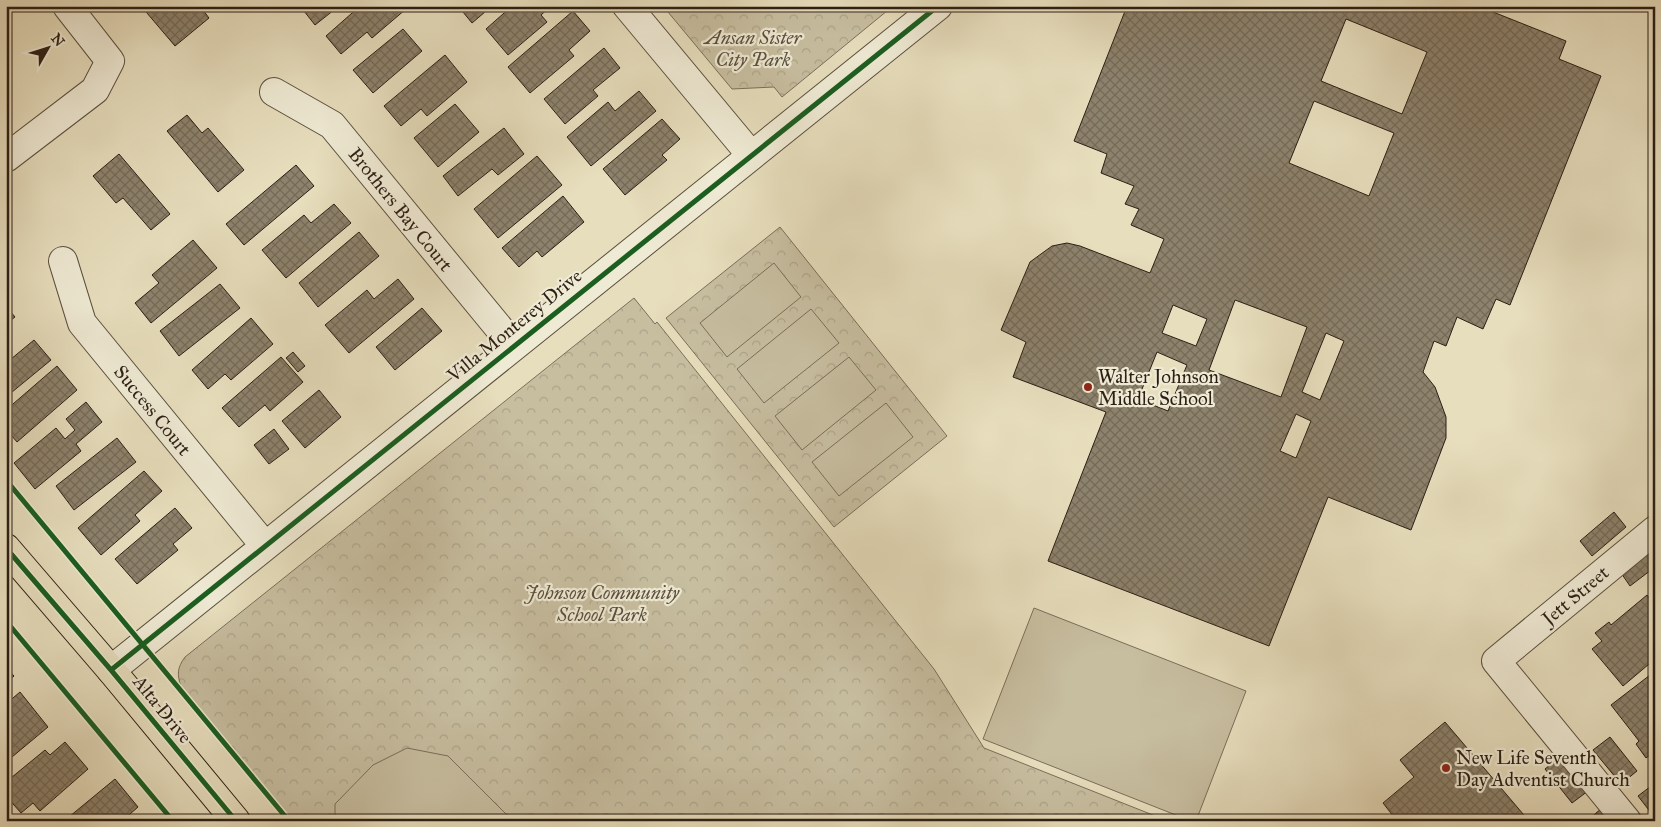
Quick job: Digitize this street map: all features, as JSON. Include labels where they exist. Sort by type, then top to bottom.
[{"type":"main road","name":"Alta Drive","points":[[6,548],[111,670],[236,821]]},
{"type":"street","points":[[6,158],[95,90],[110,61],[67,6]]},
{"type":"street","points":[[628,6],[751,155]]},
{"type":"street","name":"Villa Monterey Drive","points":[[111,670],[513,345],[938,6]]},
{"type":"street","name":"Brothers Bay Court","points":[[274,92],[332,125],[513,345]]},
{"type":"street","name":"Success Court","points":[[63,261],[82,323],[265,546]]},
{"type":"street","name":"Jett Street","points":[[1627,821],[1496,661],[1655,530]]},
{"type":"green space","name":"Ansan Sister City Park","points":[[663,6],[893,6],[782,97],[774,87],[732,89]]},
{"type":"green space","points":[[780,227],[947,436],[834,527],[666,318]]},
{"type":"green space","points":[[774,263],[801,297],[727,357],[700,323]]},
{"type":"green space","name":"Johnson Community School Park","points":[[634,298],[655,324],[657,322],[934,669],[984,748],[1168,821],[291,821],[181,687],[178,671],[182,661]]},
{"type":"green space","points":[[811,309],[839,343],[764,403],[737,369]]},
{"type":"green space","points":[[849,357],[876,390],[802,450],[775,416]]},
{"type":"green space","points":[[886,403],[913,437],[839,496],[812,462]]},
{"type":"green space","points":[[1034,608],[1246,691],[1196,821],[1191,821],[983,739]]},
{"type":"green space","points":[[407,748],[448,756],[512,820],[335,821],[335,804],[373,765]]},
{"type":"building","points":[[141,6],[200,6],[209,18],[175,46]]},
{"type":"building","points":[[300,6],[339,6],[315,25]]},
{"type":"building","points":[[360,6],[404,6],[406,9],[372,38],[367,32],[341,54],[326,36]]},
{"type":"building","points":[[458,6],[492,6],[472,23]]},
{"type":"building","points":[[512,6],[551,6],[541,15],[547,22],[508,55],[486,29]]},
{"type":"building","points":[[1127,6],[1478,6],[1566,41],[1559,59],[1601,76],[1510,305],[1496,299],[1483,329],[1457,317],[1446,346],[1434,341],[1423,372],[1435,387],[1446,417],[1446,438],[1411,530],[1328,497],[1269,646],[1048,561],[1106,412],[1013,377],[1026,342],[1001,330],[1030,262],[1052,246],[1067,243],[1080,246],[1150,273],[1164,239],[1131,225],[1139,209],[1125,204],[1134,186],[1101,173],[1107,154],[1074,141]],"holes":[[[1346,19],[1427,52],[1402,114],[1321,81]],[[1314,101],[1394,133],[1369,196],[1289,163]],[[1235,300],[1307,327],[1281,397],[1209,370]],[[1173,305],[1207,319],[1196,346],[1162,333]],[[1326,333],[1344,341],[1320,400],[1302,392]],[[1157,352],[1187,365],[1168,411],[1138,399]],[[1296,414],[1311,421],[1296,458],[1280,451]]]},
{"type":"building","points":[[573,11],[590,31],[569,50],[574,56],[530,93],[508,67]]},
{"type":"building","points":[[403,29],[422,51],[373,93],[353,70]]},
{"type":"building","points":[[604,48],[620,68],[593,90],[598,96],[565,124],[544,99]]},
{"type":"building","points":[[445,55],[467,82],[427,116],[421,109],[401,126],[384,106]]},
{"type":"building","points":[[639,91],[656,111],[591,166],[567,137],[608,102],[615,111]]},
{"type":"building","points":[[455,104],[479,132],[438,167],[414,138]]},
{"type":"building","points":[[187,115],[202,133],[208,128],[244,170],[218,192],[167,131]]},
{"type":"building","points":[[662,119],[680,139],[662,155],[667,160],[625,195],[603,169]]},
{"type":"building","points":[[504,128],[524,154],[498,175],[492,169],[458,196],[443,176]]},
{"type":"building","points":[[119,154],[170,214],[151,230],[123,198],[116,203],[93,176]]},
{"type":"building","points":[[537,156],[562,185],[498,238],[474,209]]},
{"type":"building","points":[[296,165],[314,186],[244,245],[226,224]]},
{"type":"building","points":[[563,196],[584,222],[542,257],[537,251],[519,267],[502,248]]},
{"type":"building","points":[[334,204],[351,223],[286,278],[262,250],[304,215],[311,223]]},
{"type":"building","points":[[359,232],[379,256],[318,307],[299,283]]},
{"type":"building","points":[[193,240],[217,268],[151,323],[135,303],[159,283],[152,275]]},
{"type":"building","points":[[398,279],[414,299],[349,353],[325,325],[367,290],[374,299]]},
{"type":"building","points":[[220,284],[240,308],[179,356],[160,331]]},
{"type":"building","points":[[6,306],[15,317],[6,324]]},
{"type":"building","points":[[422,308],[442,331],[395,370],[376,347]]},
{"type":"building","points":[[251,318],[273,344],[231,380],[225,374],[208,389],[192,370]]},
{"type":"building","points":[[34,340],[51,360],[6,397],[6,353],[11,359]]},
{"type":"building","points":[[293,352],[305,366],[298,372],[286,358]]},
{"type":"building","points":[[281,357],[303,382],[270,411],[265,405],[239,427],[222,408]]},
{"type":"building","points":[[57,366],[77,390],[17,442],[6,429],[6,410]]},
{"type":"building","points":[[319,390],[341,417],[305,448],[282,421]]},
{"type":"building","points":[[86,402],[102,422],[76,444],[81,451],[35,489],[14,463],[56,428],[65,439],[75,430],[66,419]]},
{"type":"building","points":[[274,429],[289,449],[269,464],[254,445]]},
{"type":"building","points":[[117,438],[136,462],[74,510],[56,486]]},
{"type":"building","points":[[144,471],[162,491],[135,515],[140,521],[101,555],[78,528]]},
{"type":"building","points":[[175,508],[192,528],[173,544],[178,550],[137,584],[115,559]]},
{"type":"building","points":[[1614,512],[1626,527],[1592,556],[1580,541]]},
{"type":"building","points":[[1655,545],[1655,567],[1630,586],[1619,570]]},
{"type":"building","points":[[1647,595],[1655,605],[1655,659],[1623,686],[1592,649],[1602,641],[1595,633],[1609,622],[1611,625]]},
{"type":"building","points":[[6,667],[14,676],[6,683]]},
{"type":"building","points":[[1654,672],[1655,751],[1646,758],[1636,744],[1639,741],[1611,705]]},
{"type":"building","points":[[20,692],[48,727],[6,762],[6,704]]},
{"type":"building","name":"New Life Seventh Day Adventist Church","points":[[1445,722],[1529,821],[1397,821],[1383,803],[1414,777],[1400,760]]},
{"type":"building","points":[[1610,737],[1637,771],[1621,784],[1593,750]]},
{"type":"building","points":[[65,742],[88,769],[40,811],[33,803],[21,813],[6,796],[6,782],[45,750],[50,755]]},
{"type":"building","points":[[1560,757],[1588,791],[1572,803],[1545,769]]},
{"type":"building","points":[[115,779],[138,807],[122,821],[64,821]]},
{"type":"building","points":[[1655,783],[1655,818],[1638,796]]},
{"type":"building","points":[[1602,808],[1613,821],[1588,821],[1588,820]]},
{"type":"cycle path","points":[[111,670],[938,6]]},
{"type":"cycle path","points":[[6,480],[289,821]]},
{"type":"cycle path","points":[[6,548],[111,670],[236,821]]},
{"type":"cycle path","points":[[6,621],[173,821]]},
{"type":"place","name":"Walter Johnson Middle School","points":[[1088,387]]},
{"type":"place","name":"New Life Seventh Day Adventist Church","points":[[1446,768]]}]
